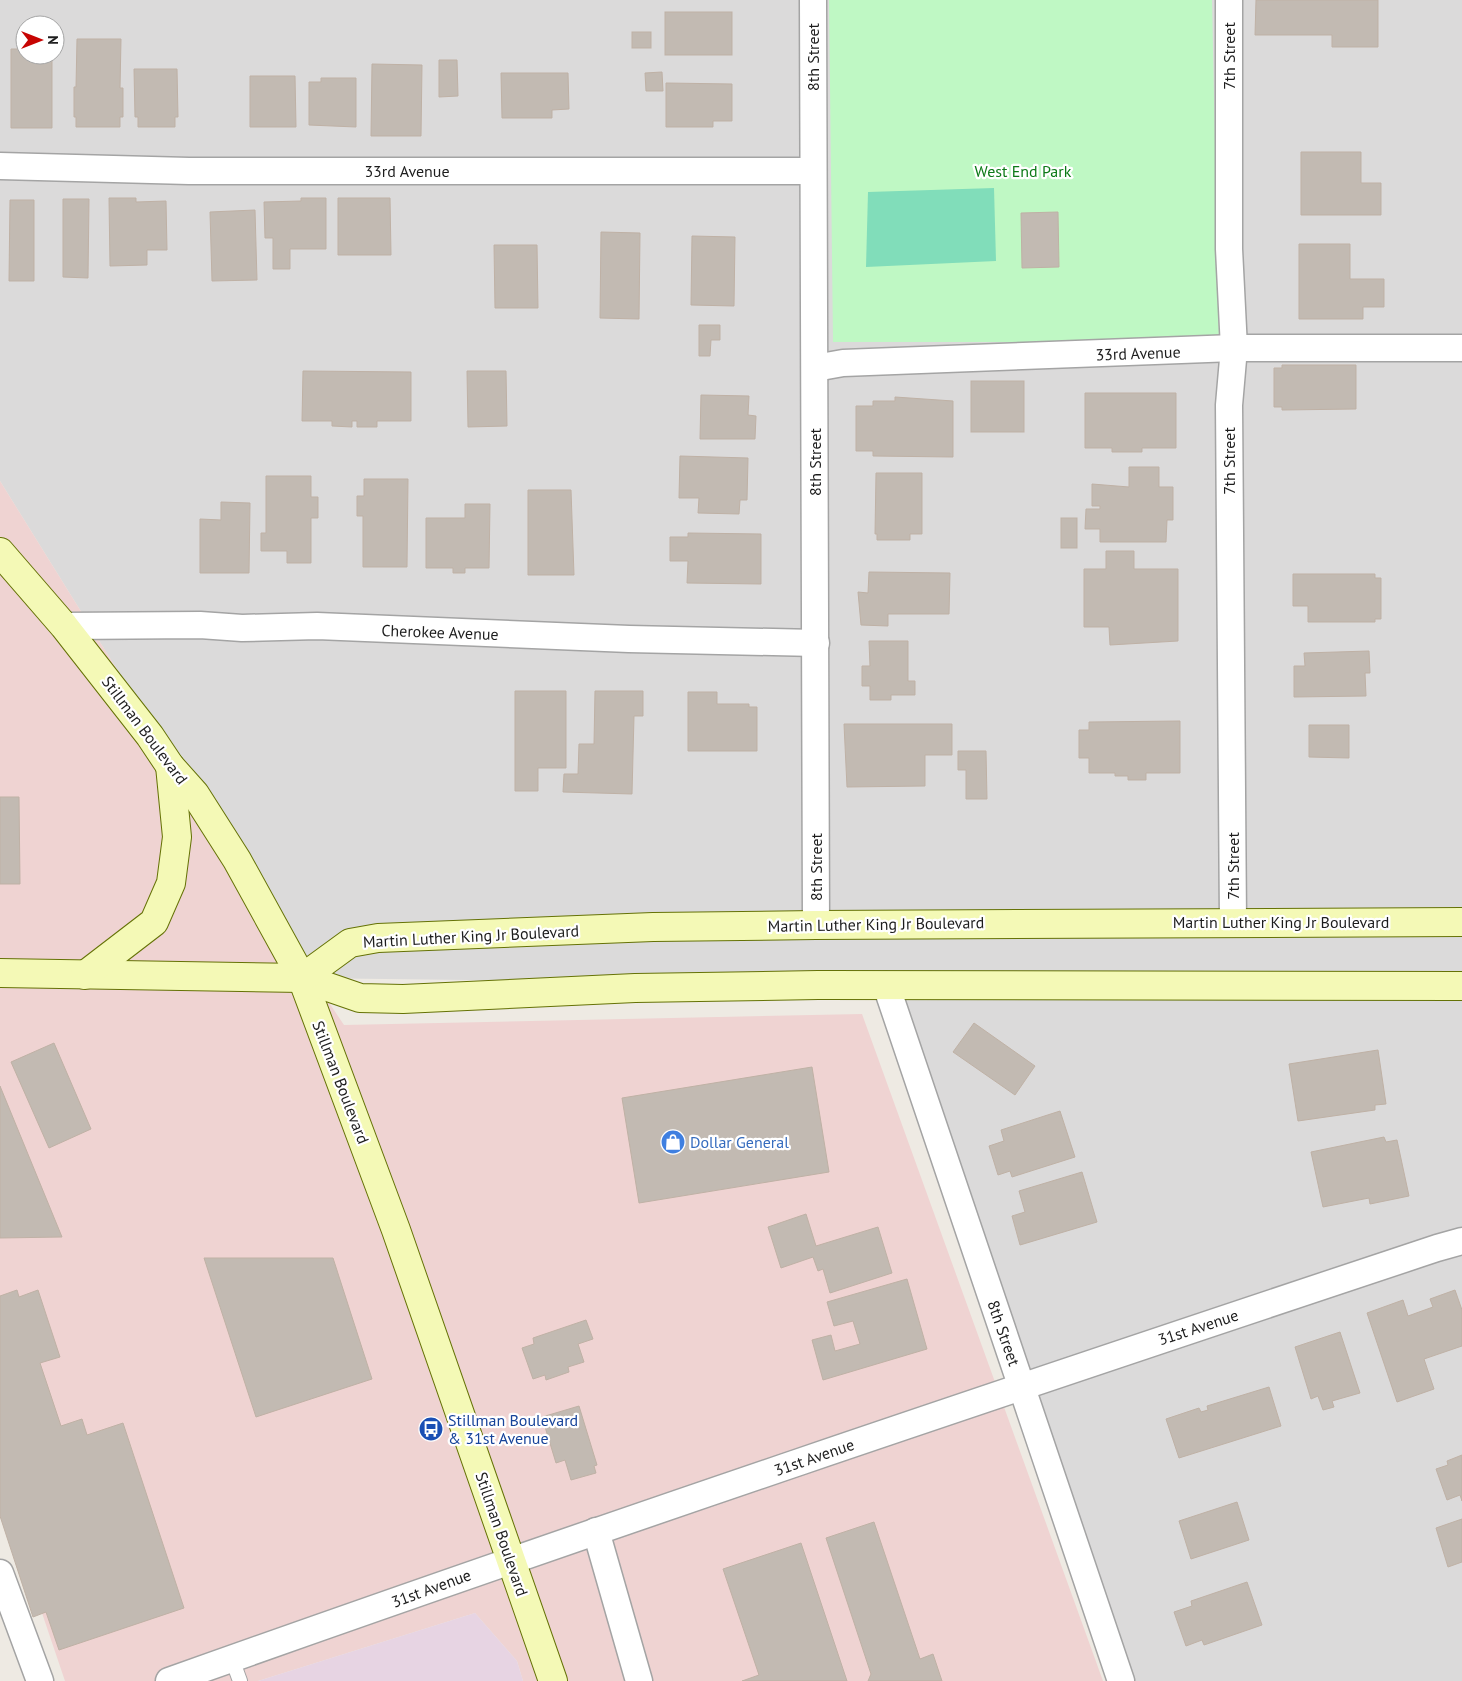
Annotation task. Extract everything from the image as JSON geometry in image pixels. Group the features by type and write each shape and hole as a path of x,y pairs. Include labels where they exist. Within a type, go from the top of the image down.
{"main road":[{"name":"Stillman Boulevard","path":"0,552 64,626 150,736 170,766 194,794 237,860 302,978 396,1230 553,1681"},
{"path":"85,974 154,922 171,883 177,837 170,766"},
{"name":"Martin Luther King Jr Boulevard","path":"302,978 350,942 378,938 653,927 816,924 1462,922"},
{"path":"0,973 302,978 360,998 403,999 635,988 818,985 1170,988 1462,986"}],"street":[{"name":"8th Street","path":"812,0 816,924"},
{"name":"7th Street","path":"1229,0 1229,249 1234,348 1229,405 1233,922"},
{"name":"33rd Avenue","path":"0,166 189,171 813,171"},
{"name":"33rd Avenue","path":"814,368 843,363 1234,348 1462,348"},
{"name":"Cherokee Avenue","path":"64,626 200,625 242,628 317,626 610,638 816,643"},
{"name":"8th Street","path":"886,985 1121,1681"},
{"name":"31st Avenue","path":"169,1681 236,1670 511,1560 1022,1386 1462,1241"},
{"path":"596,1531 639,1681"},
{"path":"0,1573 40,1681"}],"shaded area":[{"path":"0,0 1462,0 1462,1681 1117,1681 886,985 302,978 257,895 0,481"},
{"path":"0,481 257,895 344,1025 862,1014 1103,1681 523,1681 517,1661 475,1613 258,1681 65,1681 0,1489"},
{"path":"475,1613 517,1661 523,1681 258,1681"}],"green space":[{"name":"West End Park","path":"829,0 1212,0 1219,342 833,342"},
{"path":"994,188 996,261 866,267 868,192"}],"building":[{"path":"1256,0 1378,0 1378,47 1332,47 1332,35 1255,35"},
{"path":"665,12 732,12 732,55 665,55"},
{"path":"632,32 651,32 651,48 632,48"},
{"path":"77,39 121,39 120,88 123,88 123,117 120,117 120,127 76,127 74,87 76,87"},
{"path":"11,49 15,49 15,65 52,65 52,128 11,128"},
{"path":"439,60 457,60 458,96 439,97"},
{"path":"372,64 422,65 421,136 371,136"},
{"path":"134,69 177,69 178,117 175,117 175,127 138,127 138,117 135,117"},
{"path":"662,72 663,91 646,91 645,73"},
{"path":"501,73 568,73 569,109 552,110 552,118 502,118"},
{"path":"250,76 295,76 296,127 250,127"},
{"path":"321,78 356,78 356,127 309,125 309,82 321,82"},
{"path":"666,83 732,84 732,121 713,121 713,127 666,127"},
{"path":"1301,152 1361,152 1361,183 1381,183 1381,215 1301,215"},
{"path":"109,198 136,198 136,202 166,201 167,250 147,250 147,265 110,266"},
{"path":"301,198 326,198 326,249 290,249 290,269 273,269 273,238 265,238 264,202 301,201"},
{"path":"338,198 390,198 391,255 338,255"},
{"path":"63,199 89,199 88,278 63,277"},
{"path":"10,200 34,200 34,281 9,281"},
{"path":"255,210 257,280 212,281 210,212"},
{"path":"1058,212 1059,267 1022,268 1021,213"},
{"path":"601,232 640,233 639,319 600,318"},
{"path":"692,236 735,237 734,306 691,305"},
{"path":"1299,244 1350,244 1350,279 1384,279 1384,307 1363,307 1363,319 1299,319"},
{"path":"494,245 537,245 538,308 495,308"},
{"path":"699,325 720,325 720,340 711,340 710,356 699,356"},
{"path":"1282,365 1356,365 1356,409 1282,410 1282,407 1274,407 1274,368 1282,368"},
{"path":"303,371 411,372 411,421 377,421 377,427 357,427 357,421 352,421 352,427 332,426 332,421 302,421"},
{"path":"467,371 506,371 507,426 468,427"},
{"path":"971,381 1024,381 1024,432 971,432"},
{"path":"1085,393 1176,393 1176,448 1142,448 1142,452 1112,452 1112,448 1085,448"},
{"path":"701,395 749,396 748,415 756,416 755,439 700,439"},
{"path":"895,397 953,401 953,457 873,456 873,451 856,451 856,406 873,406 873,401 895,401"},
{"path":"680,456 748,458 747,500 740,500 739,514 698,513 699,498 679,498"},
{"path":"1129,467 1159,467 1159,487 1173,487 1173,520 1167,520 1166,542 1100,542 1100,529 1085,529 1086,509 1100,509 1100,506 1092,506 1092,484 1129,487"},
{"path":"876,473 922,473 922,534 910,534 910,540 877,540 877,534 875,534"},
{"path":"266,476 311,476 311,497 318,497 318,518 311,518 311,563 287,563 287,551 261,551 261,533 266,533"},
{"path":"364,479 408,479 407,567 363,567 363,516 357,516 357,496 364,496"},
{"path":"528,490 571,490 574,575 528,575"},
{"path":"221,502 250,503 249,573 200,573 200,519 221,520"},
{"path":"465,504 490,504 489,568 465,568 465,573 453,573 453,568 426,568 426,518 465,518"},
{"path":"1061,518 1077,518 1077,548 1061,548"},
{"path":"688,533 761,534 761,584 687,583 688,561 670,561 670,537 688,537"},
{"path":"1106,551 1134,551 1134,569 1178,569 1178,641 1110,645 1109,627 1084,627 1084,569 1106,569"},
{"path":"869,572 950,573 949,614 888,614 888,626 861,625 858,592 868,593"},
{"path":"1293,574 1375,574 1375,578 1381,578 1381,619 1375,619 1375,622 1308,622 1308,606 1293,606"},
{"path":"869,641 908,641 908,681 915,681 915,695 891,695 891,700 870,700 870,686 862,686 862,666 870,666"},
{"path":"1369,651 1370,673 1365,673 1366,696 1294,697 1294,666 1305,666 1304,653"},
{"path":"515,691 566,691 566,768 538,768 538,791 515,791"},
{"path":"595,691 643,691 643,716 634,716 632,794 563,792 564,774 578,774 579,744 594,744"},
{"path":"688,692 717,692 717,704 749,704 749,707 757,707 757,751 688,751"},
{"path":"1180,721 1180,773 1146,773 1146,780 1128,780 1128,776 1115,776 1115,773 1089,773 1089,758 1079,758 1079,730 1089,730 1089,722"},
{"path":"844,724 952,724 952,755 925,755 925,786 847,787"},
{"path":"1309,725 1349,725 1349,758 1309,757"},
{"path":"958,751 986,751 987,799 966,799 966,770 958,770"},
{"path":"0,797 19,797 20,884 0,884"},
{"path":"974,1023 1035,1066 1015,1095 953,1052"},
{"path":"54,1043 91,1129 49,1148 11,1062"},
{"path":"1378,1050 1386,1104 1375,1105 1375,1110 1298,1121 1289,1064"},
{"path":"812,1067 829,1172 639,1203 622,1098"},
{"path":"0,1086 62,1237 0,1238"},
{"path":"1060,1111 1075,1157 1012,1177 1010,1171 998,1175 989,1146 1004,1141 1001,1130"},
{"path":"1384,1137 1386,1142 1397,1140 1409,1196 1370,1204 1369,1198 1323,1207 1311,1152"},
{"path":"1082,1172 1097,1222 1020,1245 1012,1216 1025,1212 1019,1191"},
{"path":"806,1214 816,1246 878,1227 892,1273 830,1293 823,1269 818,1271 813,1257 781,1268 768,1227"},
{"path":"204,1258 333,1258 372,1379 256,1417"},
{"path":"907,1279 927,1349 823,1380 812,1340 831,1335 835,1351 860,1344 853,1321 834,1326 827,1302"},
{"path":"17,1290 19,1297 38,1290 60,1357 40,1363 61,1426 82,1419 87,1435 123,1423 184,1608 59,1650 46,1612 33,1617 0,1516 0,1296"},
{"path":"1455,1290 1462,1310 1462,1346 1424,1359 1434,1389 1397,1402 1367,1313 1403,1300 1408,1316 1433,1307 1430,1299"},
{"path":"586,1320 593,1339 578,1344 584,1362 568,1367 569,1372 546,1380 545,1375 533,1379 522,1348 534,1344 533,1338"},
{"path":"1340,1332 1360,1393 1332,1401 1334,1407 1323,1410 1318,1396 1311,1399 1295,1347"},
{"path":"1269,1387 1281,1426 1179,1458 1166,1419 1199,1408 1201,1412 1208,1410 1207,1406"},
{"path":"579,1406 597,1465 594,1466 596,1473 571,1480 565,1460 556,1463 542,1417"},
{"path":"1462,1455 1462,1501 1460,1495 1447,1500 1436,1469 1448,1465 1447,1461"},
{"path":"1237,1502 1249,1540 1191,1559 1179,1521"},
{"path":"1462,1519 1462,1562 1448,1567 1436,1528"},
{"path":"874,1522 920,1659 933,1654 942,1681 868,1681 871,1674 826,1538"},
{"path":"801,1543 847,1681 742,1681 759,1675 723,1569"},
{"path":"1247,1582 1262,1625 1204,1645 1202,1640 1186,1646 1174,1612 1192,1606 1191,1601"}],"place":[{"name":"Dollar General","path":"673,1142"},
{"name":"Stillman Boulevard & 31st Avenue","path":"431,1429"}]}
